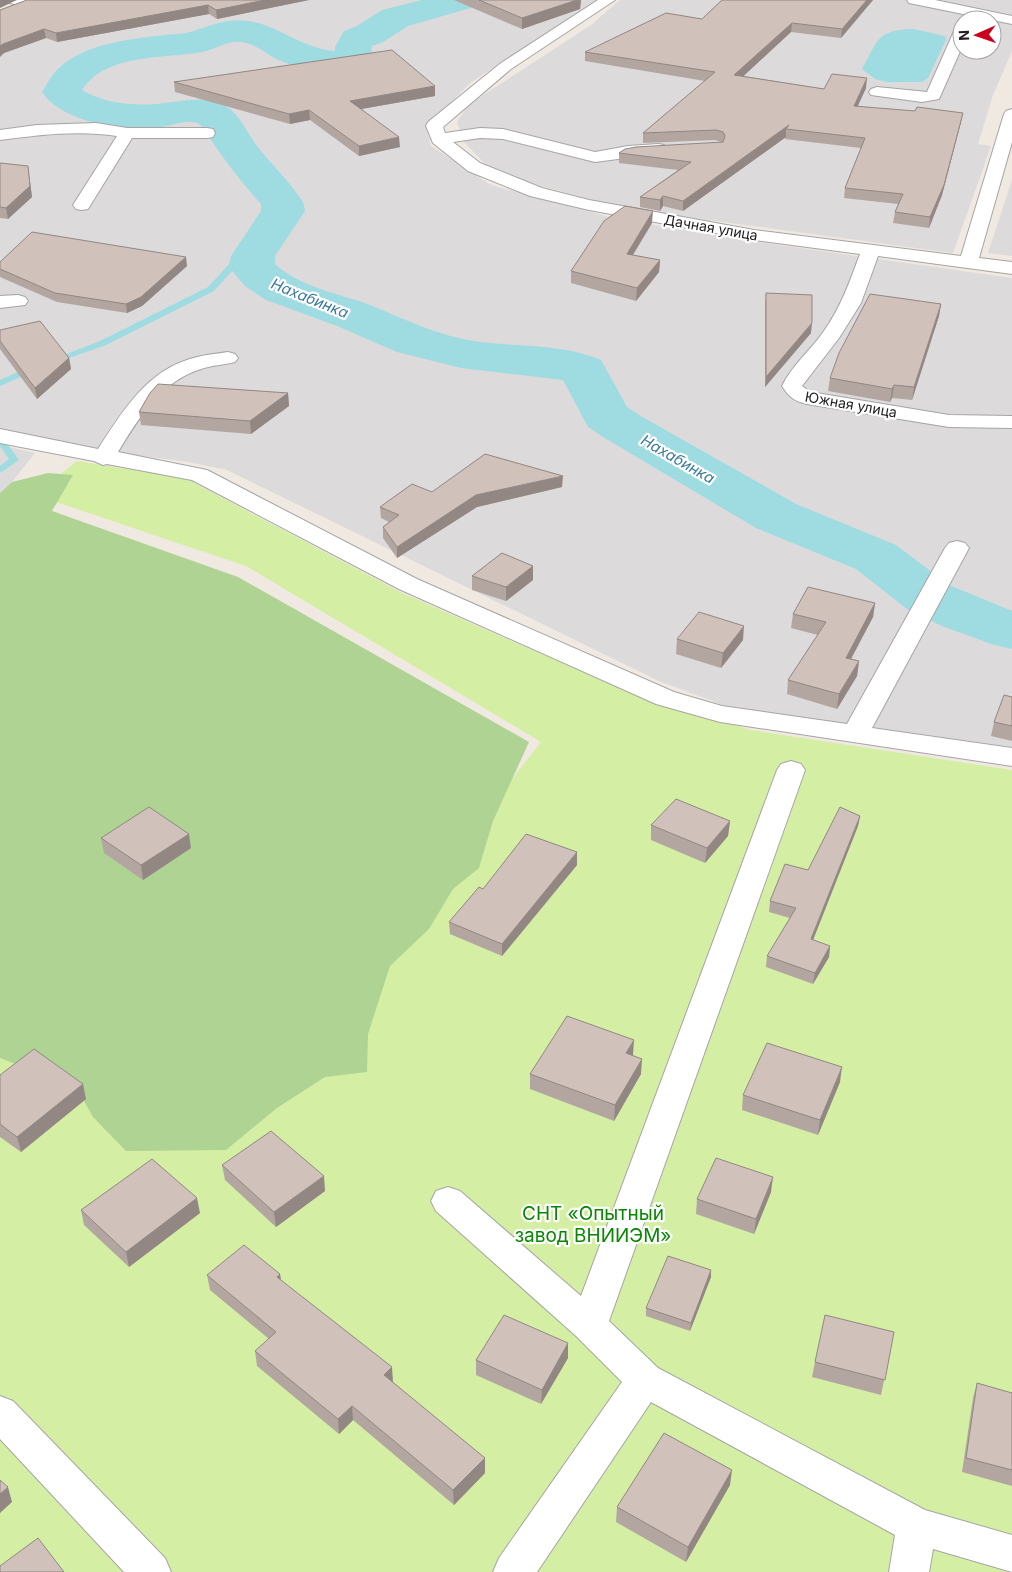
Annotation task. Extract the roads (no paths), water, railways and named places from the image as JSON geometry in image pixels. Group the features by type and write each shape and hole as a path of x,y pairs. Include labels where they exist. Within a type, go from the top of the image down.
{"street":[{"path":"436,133 506,66 608,0"},
{"path":"914,0 955,10"},
{"path":"877,92 922,97 933,96 952,52"},
{"path":"968,262 1012,114"},
{"path":"0,135 37,130 96,128 127,133 206,133"},
{"path":"82,205 127,133"},
{"path":"436,133 503,134 594,156 635,150 670,149"},
{"name":"Дачная улица","path":"436,133 474,167 536,192 588,205 744,233 1012,268"},
{"name":"Южная улица","path":"871,250 851,303 832,334 795,380 792,386 795,391 807,398 949,421 1012,422"},
{"path":"103,458 136,406 160,383 176,372 195,364 228,358"},
{"path":"0,436 103,458 199,475 408,584 665,698 720,714 1012,757"},
{"path":"856,733 957,548"},
{"path":"589,1325 791,770"},
{"path":"448,1201 589,1325 645,1380 917,1526 1012,1554"},
{"path":"513,1572 645,1380"},
{"path":"0,1413 151,1572"},
{"path":"909,1572 917,1526"}],"water":[{"path":"913,29 945,36 946,40 928,78 922,82 886,82 875,79 862,69 876,44 885,34"}],"waterway":[{"name":"Нахабинка","path":"462,0 395,18 370,34 357,39 353,47 353,58 344,61 334,62 313,59 291,52 256,34 227,32 217,34 202,41 144,48 104,57 86,65 71,77 61,92 79,104 119,115 144,117 183,111 198,111 215,117 249,163 282,202 283,211 253,256 252,267 261,276 283,290 344,312 404,338 443,350 479,356 572,366 583,371 606,416 621,426 776,516 876,557 928,597 963,613 1012,631"},
{"path":"55,360 103,343 211,289 283,211"},
{"path":"0,383 33,368"},
{"path":"0,440 14,460 0,470"}],"park label":[{"name":"СНТ «Опытный завод ВНИИЭМ»","path":"593,1224"}]}
